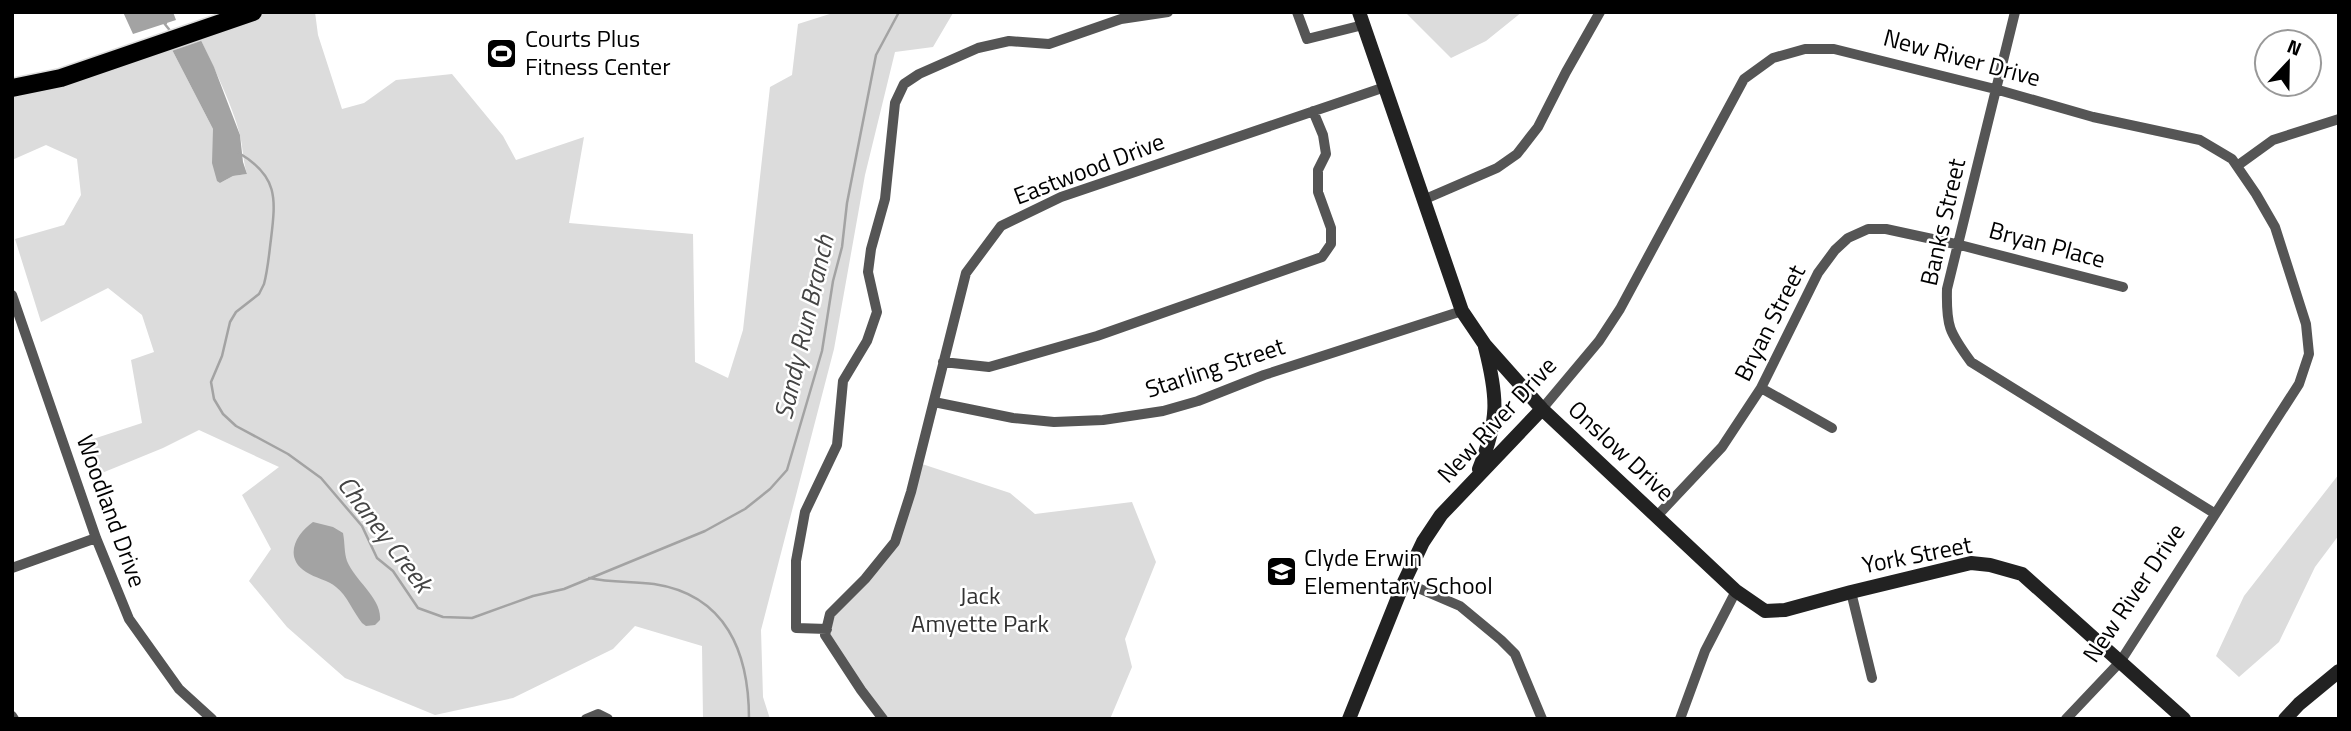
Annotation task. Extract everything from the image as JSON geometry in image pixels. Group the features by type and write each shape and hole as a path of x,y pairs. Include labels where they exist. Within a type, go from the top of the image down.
{"main road":[{"path":"12,88 61,78 253,12"}],"street":[{"path":"883,719 861,690 826,632 796,628 796,561 805,512 837,445 843,381 867,341 877,312 869,272 871,249 885,199 895,103 904,84 919,74 978,48 1009,41 1049,44 1121,19 1168,12"},
{"path":"1297,12 1307,39 1361,19"},
{"path":"1423,200 1497,168 1517,155 1538,127 1600,12"},
{"name":"Banks Street","path":"2015,12 1960,245 1947,289 1946,317 1953,337 1971,362 2214,513"},
{"name":"Onslow Drive","path":"1361,19 1462,311 1485,345 1542,409 1736,591"},
{"name":"New River Drive","path":"1349,719 1404,582 1423,542 1441,514 1542,409 1599,341 1620,309 1744,79 1773,58 1805,50 1834,49 1996,89 2092,117 2200,140 2232,159 2275,227 2306,324 2309,354 2299,384 2120,662 2066,719"},
{"name":"Eastwood Drive","path":"826,632 830,614 865,579 895,542 911,492 966,273 1002,226 1061,197 1385,87"},
{"path":"943,362 989,367 1097,336 1322,257 1331,244 1331,228 1318,192 1318,170 1326,154 1323,135 1313,111"},
{"path":"2237,166 2273,139 2339,119"},
{"name":"Bryan Street","path":"1657,516 1722,447 1761,388 1818,273 1848,238 1868,229 1886,229 1960,245"},
{"name":"Bryan Place","path":"1960,245 2123,287"},
{"name":"Woodland Drive","path":"12,295 96,538 128,619 179,689 212,719"},
{"name":"Starling Street","path":"933,402 1013,418 1054,422 1103,420 1163,411 1198,401 1264,375 1462,311"},
{"path":"1475,479 1489,443 1496,411 1485,345"},
{"path":"1761,388 1832,428"},
{"path":"12,568 96,538"},
{"name":"York Street","path":"1736,591 1765,611 1785,610 1971,563 2022,574 2184,719"},
{"path":"1404,582 1460,606 1502,640 1515,654 1542,719"},
{"path":"1680,719 1705,651 1736,591"},
{"path":"1851,592 1872,678"},
{"path":"2285,719 2339,671"},
{"path":"586,719 598,714 608,719"}],"green space":[{"path":"253,12 315,12 318,35 342,109 364,103 396,80 452,74 503,136 516,160 584,137 569,223 693,234 695,362 728,378 743,330 770,87 792,75 798,24 836,12 957,12 953,13 933,47 895,52 865,175 834,349 761,630 763,697 770,719 703,719 702,646 635,626 613,649 513,698 435,715 345,678 287,627 249,581 271,549 242,495 279,467 199,430 97,475 90,440 142,423 131,360 154,352 142,315 108,288 41,322 15,239 64,225 81,195 77,159 46,145 12,160 12,88 168,42 213,129 220,183 233,176 247,174 232,110 197,32"},
{"path":"1405,12 1522,12 1486,41 1451,58"},
{"name":"Jack Amyette Park","path":"919,463 1010,493 1035,514 1132,502 1156,562 1125,639 1132,667 1110,719 883,719 825,635 830,614 895,542"},
{"path":"2339,474 2339,535 2315,567 2279,642 2239,677 2216,656 2244,596"}],"shaded area":[{"path":"123,12 173,12 176,20 133,34"},
{"path":"197,32 214,67 240,135 247,174 233,176 220,183 212,163 213,129 168,42"},
{"path":"313,522 333,527 343,533 347,561 377,604 380,620 375,625 366,626 362,623 340,590 306,572 295,560 297,539"}],"waterway":[{"name":"Chaney Creek","path":"239,153 261,170 268,180 272,189 273,224 264,284 259,294 236,312 230,322 222,356 211,382 214,399 223,414 236,426 288,454 321,478 362,526 377,558 393,571 418,608 443,617 472,618 533,596 564,589 705,531 745,509 770,489 787,470 822,351 876,55 899,12"},
{"name":"Chaney Creek","path":"166,23 172,33"},
{"path":"589,578 654,584 679,590 699,600 716,614 738,650 748,694 749,719"}],"place":[{"name":"Courts Plus Fitness Center","path":"502,53"},
{"name":"Clyde Erwin Elementary School","path":"1281,572"}],"water label":[{"name":"Sandy Run Branch","path":"804,327"}]}
